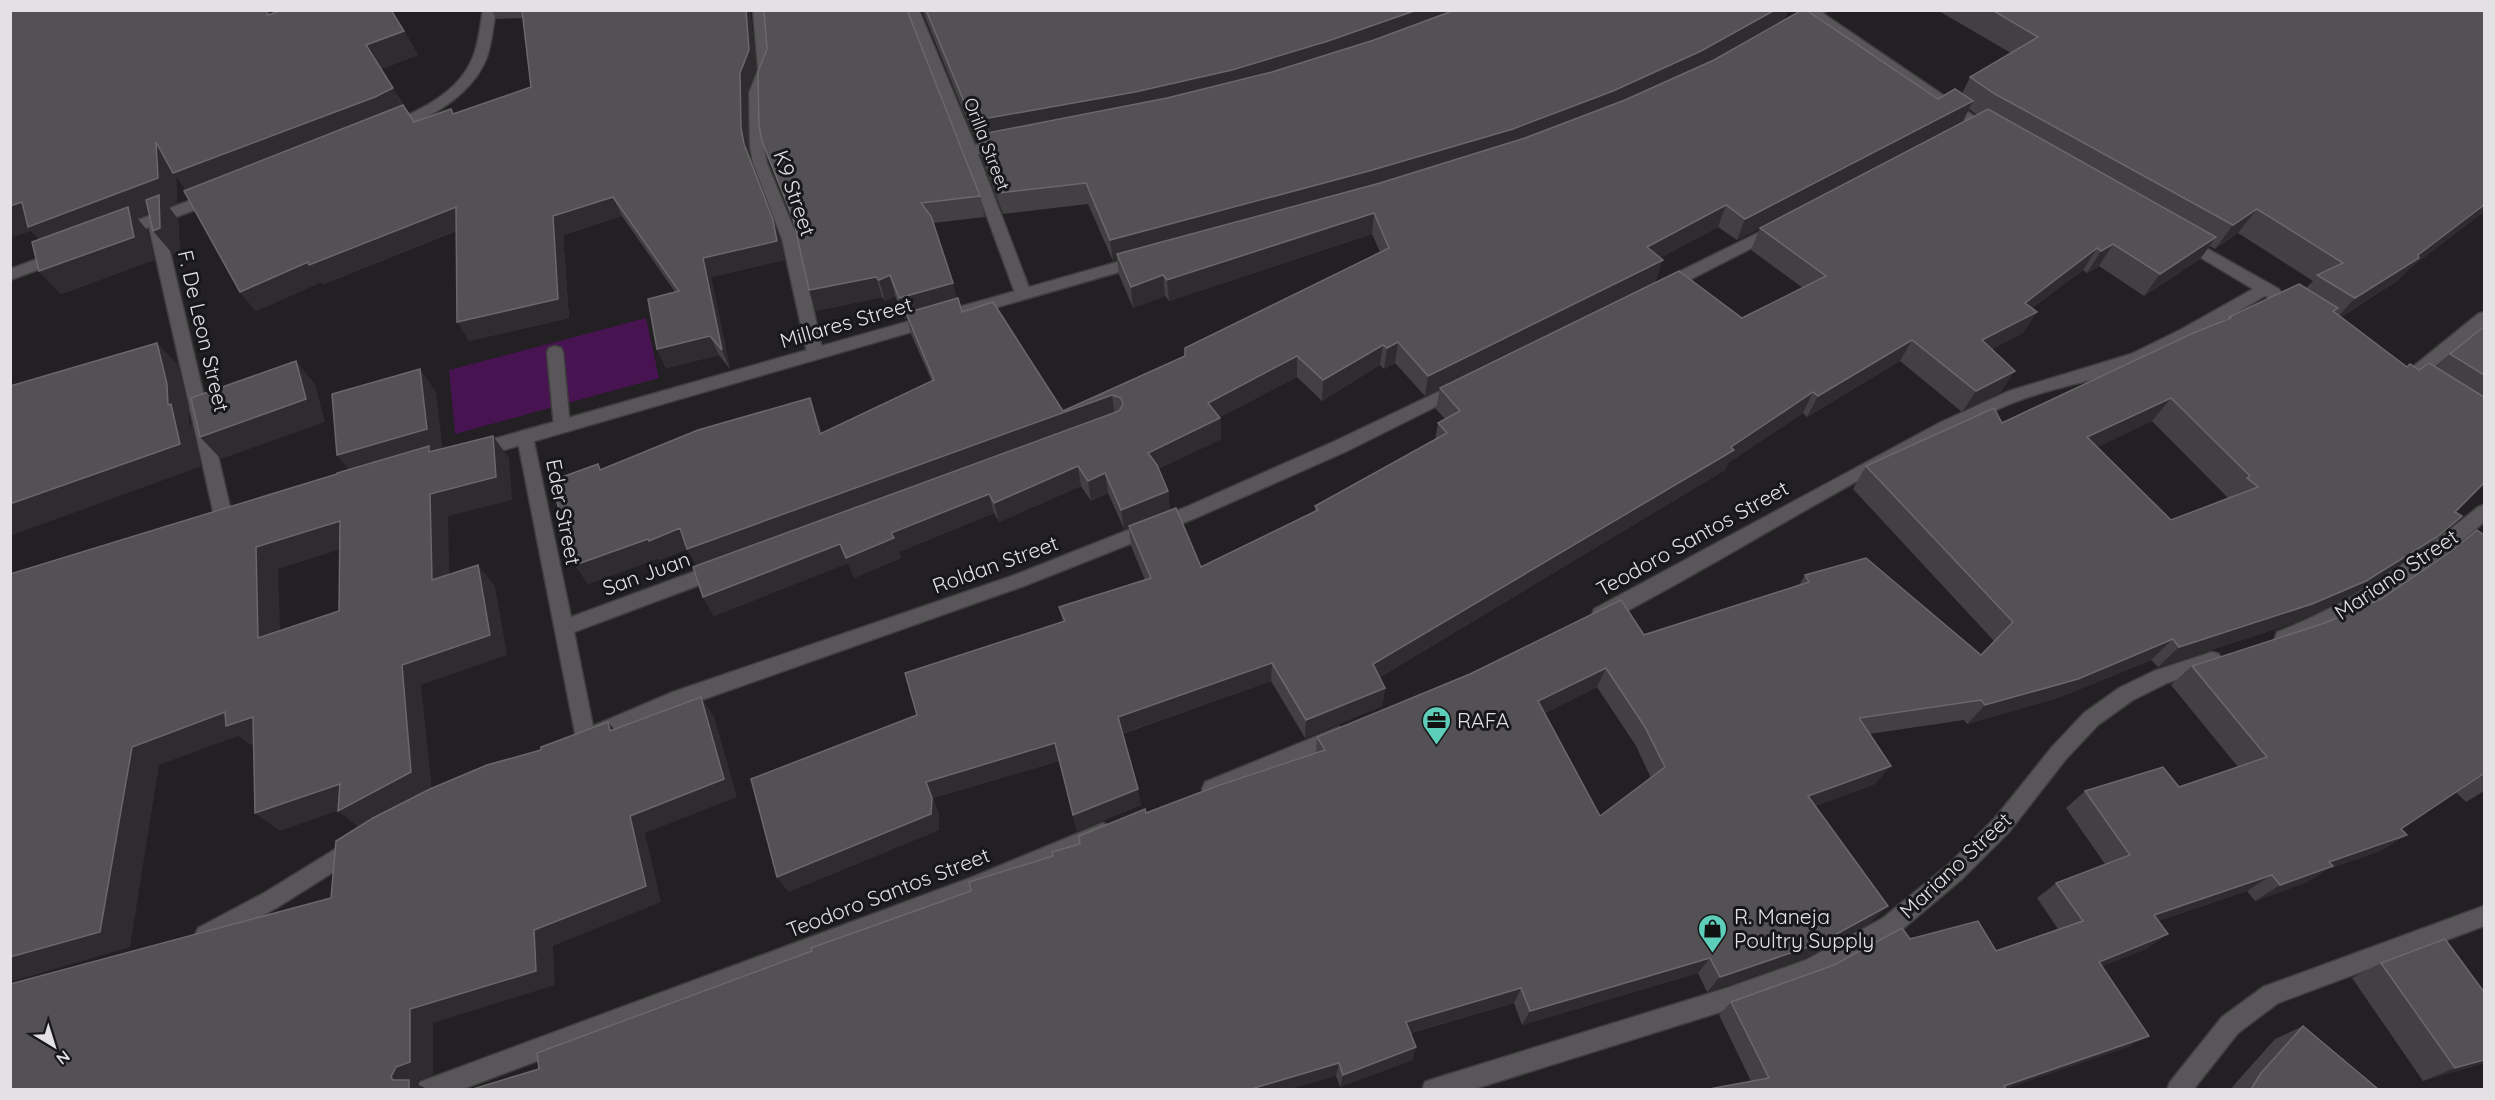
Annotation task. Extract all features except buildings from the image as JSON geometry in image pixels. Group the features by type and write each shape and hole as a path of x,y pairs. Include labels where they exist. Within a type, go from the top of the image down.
{"street":[{"path":"374,134 435,106 454,94 468,79 479,59 490,10"},
{"name":"K9 Street","path":"760,10 765,70 756,93 757,147 760,163 790,239 815,353"},
{"name":"Orilla Street","path":"912,10 970,151 1023,292"},
{"path":"1783,31 1814,12 1976,123 2006,140"},
{"path":"1955,135 1976,123"},
{"path":"970,151 1014,142"},
{"path":"110,236 232,189"},
{"name":"F. De Leon Street","path":"155,219 225,524"},
{"path":"1653,292 1788,223"},
{"path":"2166,230 2284,301"},
{"path":"10,275 77,249"},
{"name":"Millares Street","path":"459,456 1023,292 1158,256"},
{"name":"Teodoro Santos Street","path":"1581,625 1642,594 1819,496 2000,402 2037,387 2137,358 2265,289"},
{"path":"2410,378 2484,318"},
{"path":"555,352 562,426"},
{"name":"Roldan Street","path":"565,747 673,701 1018,581 1191,512 1339,447 1478,378"},
{"name":"Eder Street","path":"525,437 586,738"},
{"name":"Mariano Street","path":"2267,643 2349,610 2418,565 2484,512"},
{"name":"San Juan","path":"564,628 740,562"},
{"name":"Mariano Street","path":"1432,1089 1468,1085 1800,973 1891,925 1955,872 2002,825 2060,753 2091,719 2126,694 2161,677 2229,655"},
{"path":"1199,794 1362,727"},
{"name":"Teodoro Santos Street","path":"428,1089 973,887 1122,825"},
{"path":"186,943 223,928 368,839"},
{"path":"2178,1089 2230,1025 2271,995 2484,916"}],"shaded area":[{"path":"646,318 659,378 455,434 449,370"}],"place":[{"name":"RAFA","path":"1436,746"},
{"name":"R. Maneja Poultry Supply","path":"1713,954"}]}
